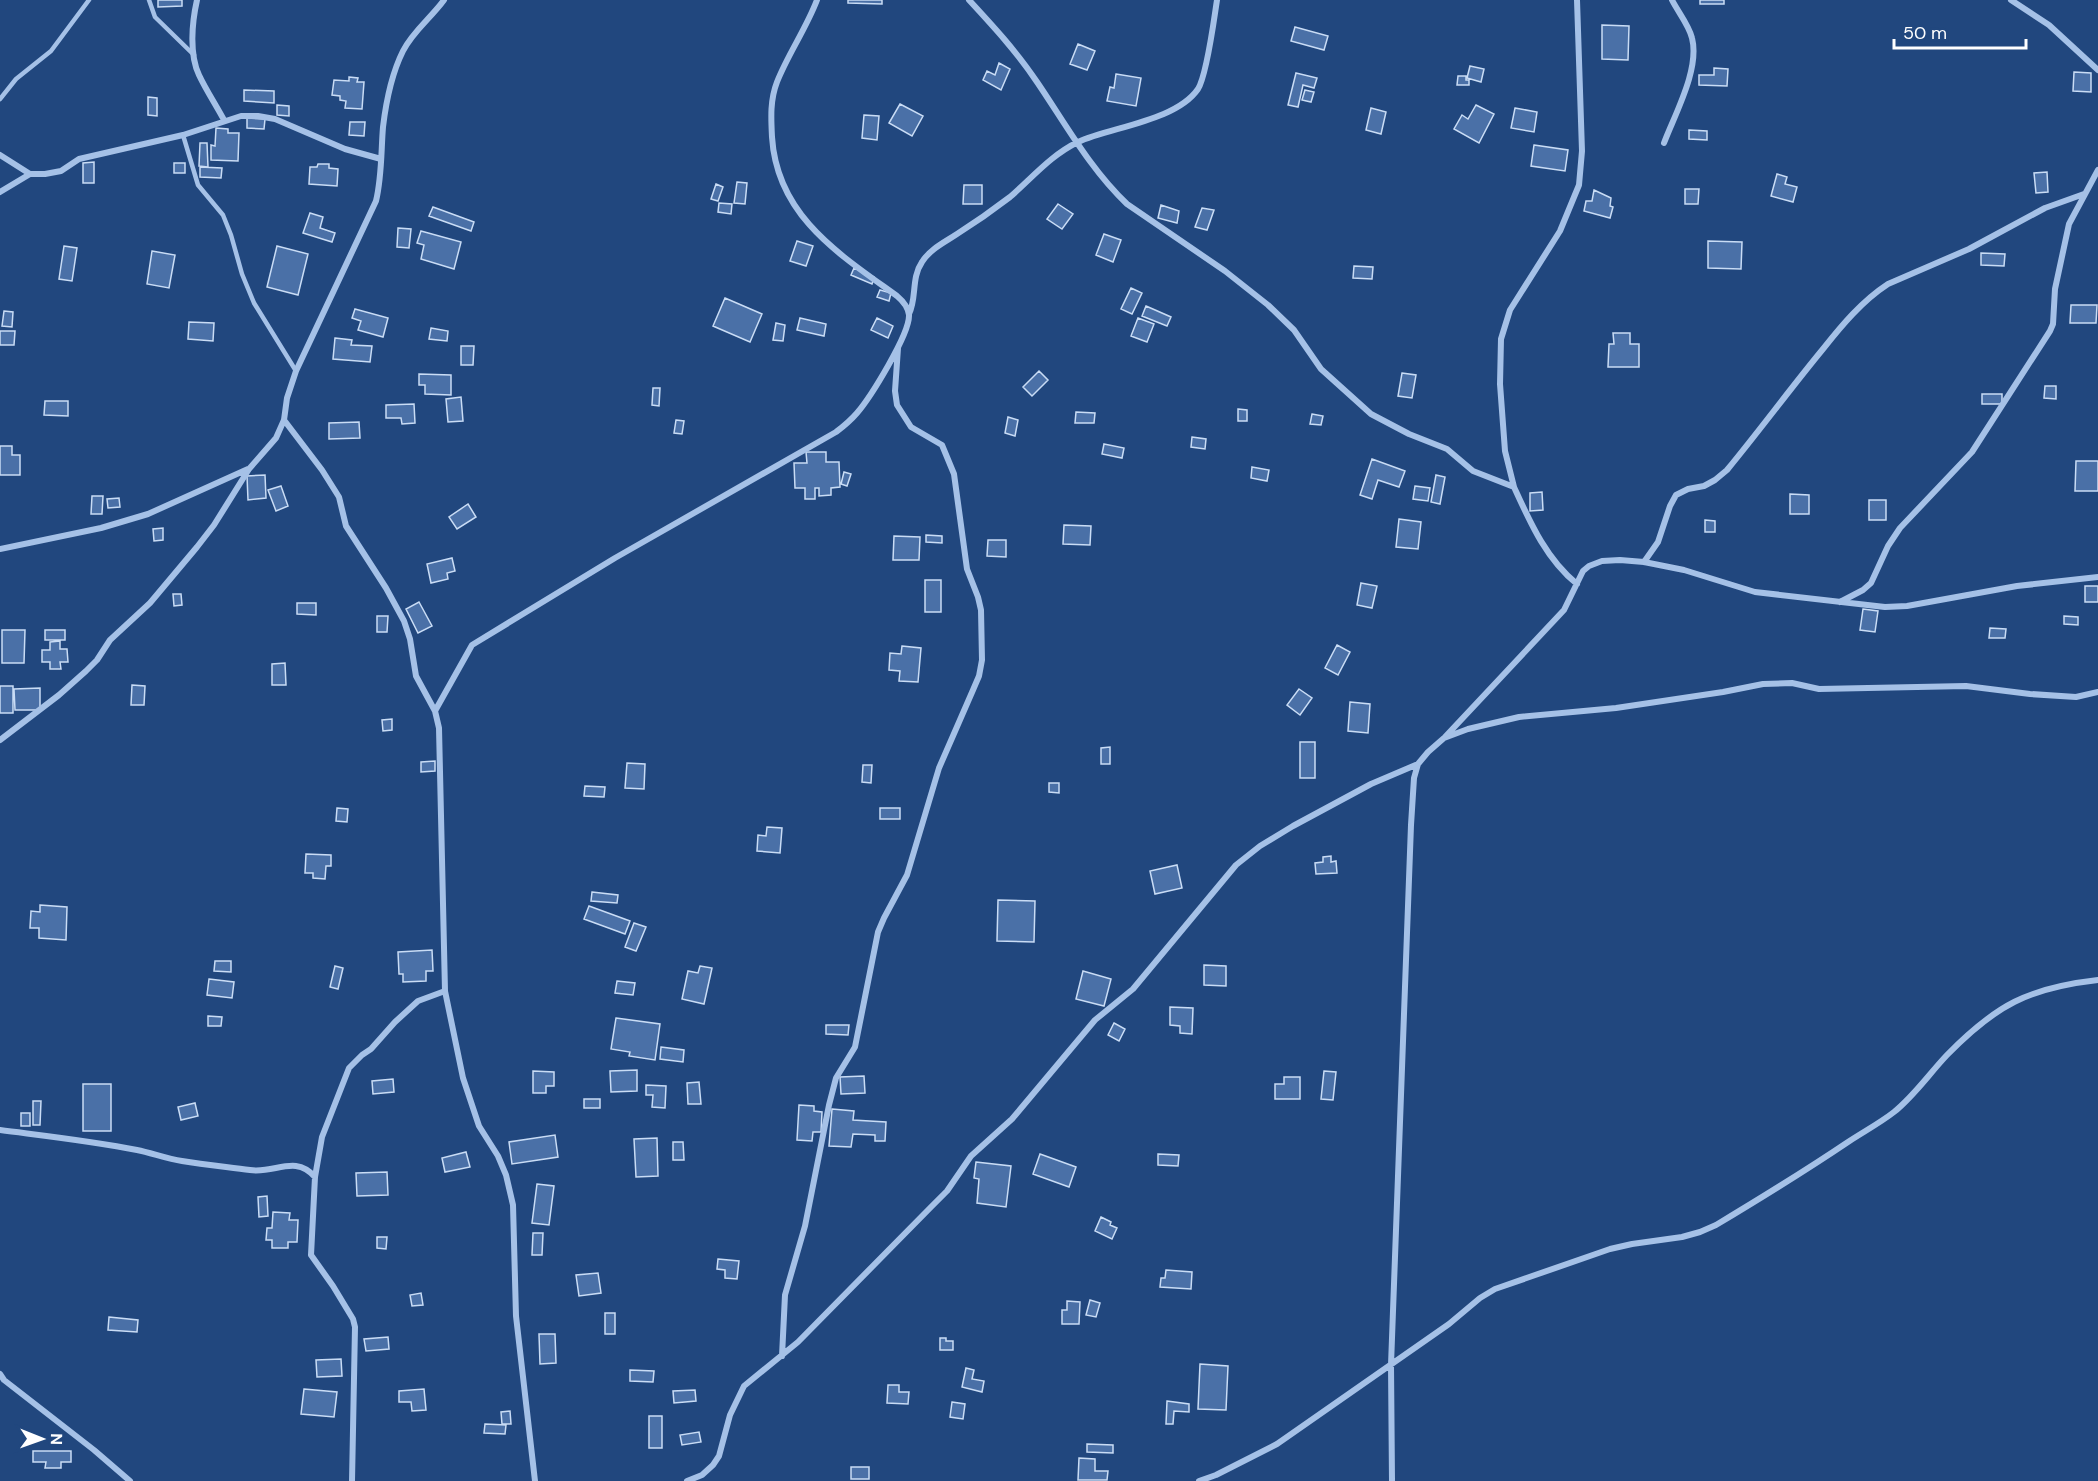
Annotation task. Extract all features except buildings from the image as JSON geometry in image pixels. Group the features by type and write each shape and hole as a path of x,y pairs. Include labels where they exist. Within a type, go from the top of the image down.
{"street":[{"path":"197,0 194,55 198,74 224,120"},
{"path":"0,741 86,671 97,660 110,640 150,603 214,525 249,469 276,438 284,420 287,398 296,371 376,201 388,99 403,51 418,28 444,0"},
{"path":"817,0 776,83 771,104 772,142 779,174 789,198 801,216 824,241 897,296 905,304 909,314"},
{"path":"969,0 1035,79 1100,175 1127,204 1225,271 1268,305 1294,330 1321,369 1371,414 1409,434 1447,449 1473,471 1514,487"},
{"path":"435,711 472,645 615,558 836,432 852,419 864,404 898,348 913,306 918,269 928,254 993,210 1051,160 1077,142 1162,114 1193,95 1203,75 1217,0"},
{"path":"1577,0 1582,151 1579,185 1560,231 1510,310 1501,339 1500,384 1505,451 1514,487 1536,535 1566,576 1577,584"},
{"path":"1664,142 1691,73 1693,55 1692,38 1672,0"},
{"path":"2011,0 2049,25 2098,69"},
{"path":"0,192 30,174 61,171 79,159 183,135 241,116 275,119 307,134 381,159"},
{"path":"0,155 30,174"},
{"path":"1840,602 1871,583 1888,546 1900,528 1972,452 2050,331 2053,324 2055,289 2069,224 2098,170"},
{"path":"1644,562 1658,542 1676,495 1688,489 1704,486 1727,470 1830,340 1876,292 1888,284 1985,242 2024,218 2084,194"},
{"path":"782,1356 785,1295 803,1236 828,1105 836,1078 855,1047 878,932 907,875 939,768 979,676 982,660 981,610 967,569 954,474 942,445 911,427 897,405 895,391 898,348"},
{"path":"284,420 322,470 339,497 346,526 399,610 408,629 416,676 435,711 440,728 445,992 462,1078 479,1126 498,1156 506,1175 513,1204 516,1316 535,1481"},
{"path":"0,549 24,542 101,528 148,514 249,469"},
{"path":"687,1481 702,1474 713,1465 719,1456 730,1415 744,1386 782,1356 932,1206 946,1191 971,1156 1012,1119 1095,1020 1133,989 1236,866 1260,846 1293,826 1371,783 1418,765 1554,622 1564,610 1583,571 1595,564 1620,560 1644,562 1692,573 1755,592 1885,607 1907,606 2017,586 2098,578"},
{"path":"1444,738 1468,729 1519,717 1616,708 1763,684 1792,684 1819,689 1966,686 2076,697 2098,692"},
{"path":"1392,1481 1391,1365 1411,825 1414,778 1418,765"},
{"path":"1199,1481 1216,1475 1276,1444 1449,1324 1480,1298 1495,1289 1610,1249 1682,1237 1716,1225 1825,1158 1894,1112 1947,1055 1978,1026 2003,1007 2021,997 2043,990 2098,980"},
{"path":"352,1481 355,1327 353,1319 333,1286 311,1255 315,1177 322,1137 349,1068 418,1001 445,992"},
{"path":"0,1130 138,1150 181,1161 254,1171 298,1166 309,1170 315,1177"},
{"path":"0,1374 4,1380 130,1481"}],"lane":[{"path":"0,99 16,79 51,51 89,0"},
{"path":"149,0 155,17 194,55"},
{"path":"183,135 198,185 223,214 254,303 296,371"}]}
